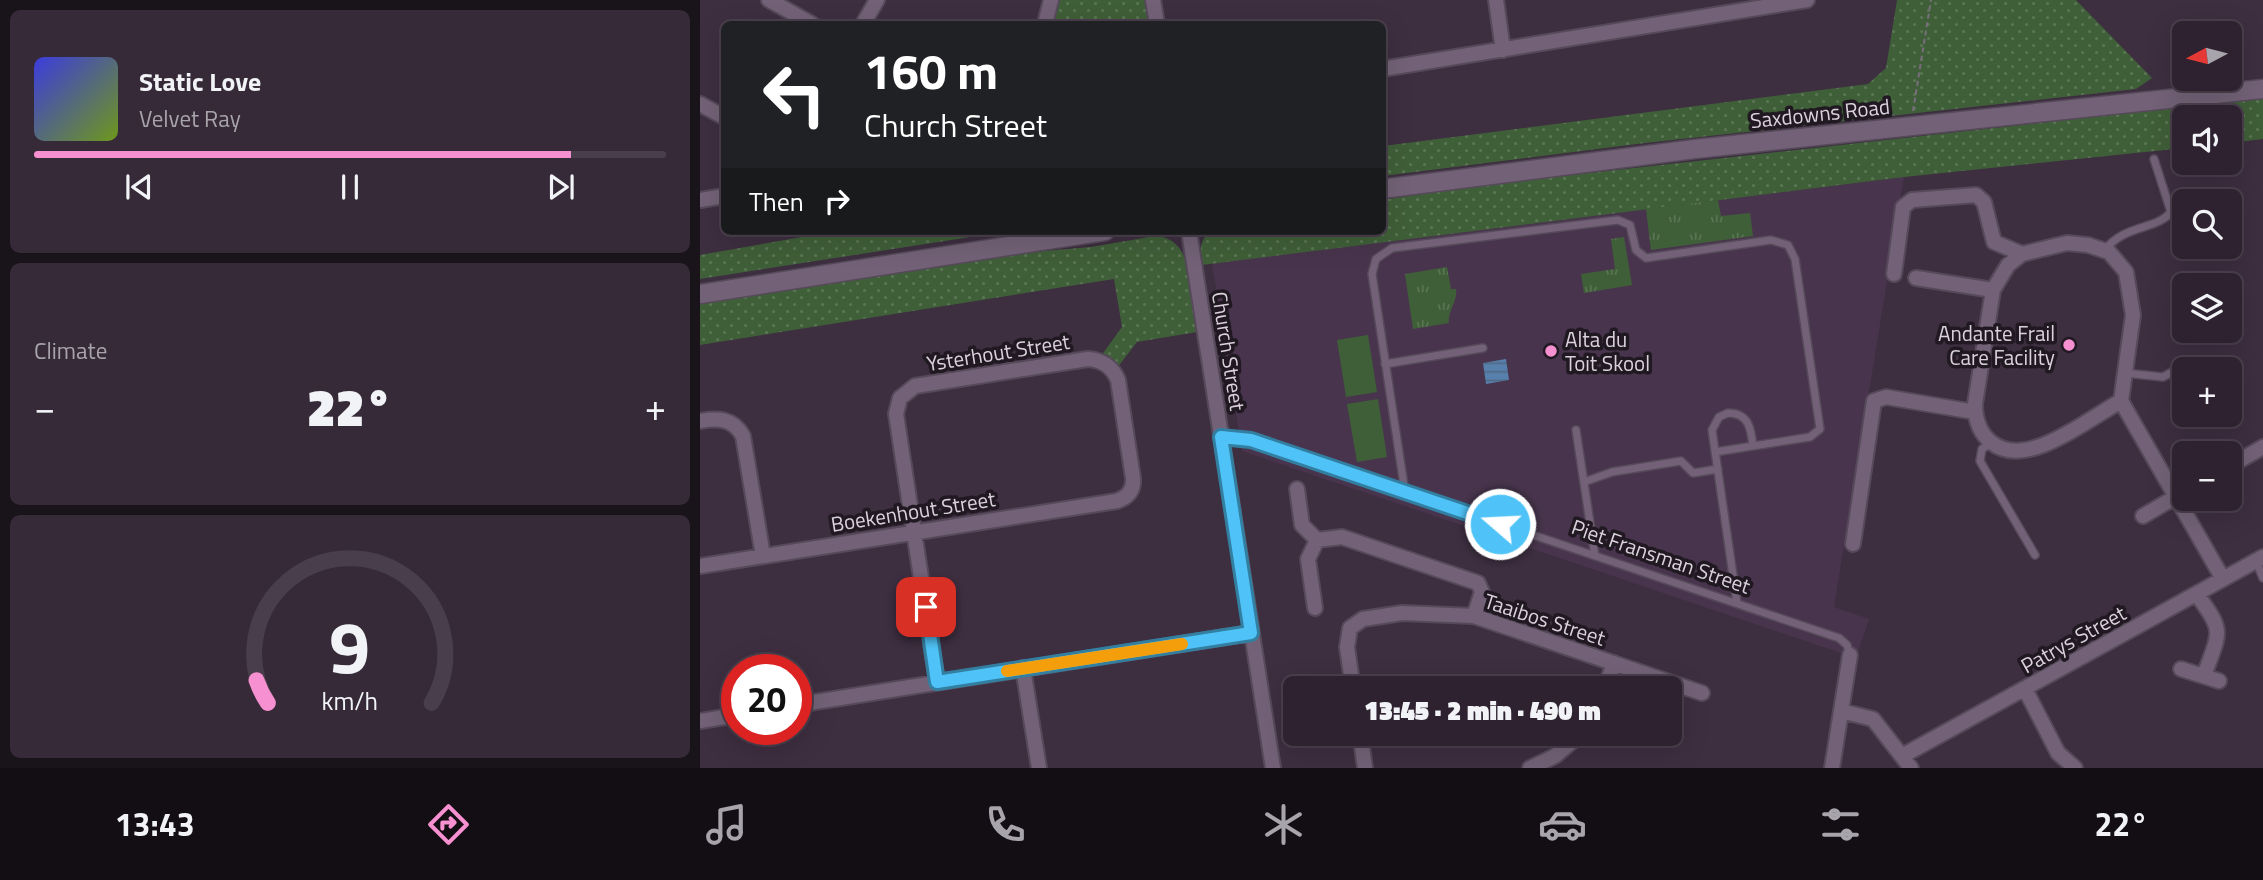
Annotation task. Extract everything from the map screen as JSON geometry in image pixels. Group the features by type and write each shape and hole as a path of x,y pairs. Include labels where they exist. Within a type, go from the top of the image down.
{"street":[{"path":"769,0 807,21"},
{"path":"865,21 877,0"},
{"path":"1046,21 1051,0"},
{"path":"1153,0 1156,21"},
{"path":"1496,0 1503,50"},
{"path":"1386,68 1807,0"},
{"name":"Saxdowns Road","path":"1386,189 1911,126 2263,89"},
{"path":"700,104 721,115"},
{"path":"1894,274 1903,207 1912,200 1976,195 1984,202 1993,242 2022,254"},
{"path":"700,200 721,196"},
{"path":"700,294 1079,235"},
{"name":"Church Street","path":"1190,235 1273,768"},
{"path":"2121,401 2032,450 2014,452 1992,443 1978,426 1975,412 1993,290 2002,271 2022,254 2067,243 2105,250 2122,264 2129,281 2133,315 2121,401 2172,481"},
{"path":"1916,278 1993,290"},
{"name":"Ysterhout Street","path":"914,532 896,414 900,397 915,387 1088,359 1101,362 1112,369 1118,380 1133,478 1130,493"},
{"path":"1853,544 1874,401 1886,397 1975,412"},
{"path":"700,421 726,420 736,426 743,436 763,556"},
{"path":"2242,459 2263,447"},
{"path":"1297,489 1302,525 1317,540"},
{"name":"Boekenhout Street","path":"700,566 1117,501 1130,493"},
{"path":"2143,516 2172,499"},
{"path":"2189,511 2223,579"},
{"path":"914,532 937,682"},
{"path":"1317,540 1342,537 1474,580 1482,592 1474,617"},
{"path":"1315,608 1308,559 1317,540"},
{"name":"Patrys Street","path":"1906,762 2025,689 2260,559"},
{"path":"2197,595 2213,613 2218,632 2204,676"},
{"name":"Taaibos Street","path":"1352,676 1347,639 1350,628 1363,619 1402,613 1474,617 1702,693"},
{"path":"812,702 1251,633"},
{"name":"Piet Fransman Street","path":"1832,768 1850,655"},
{"path":"1609,676 1614,663"},
{"path":"1023,668 1039,768"},
{"path":"2181,669 2219,681"},
{"path":"2025,689 2058,753 2075,768"},
{"path":"1842,711 1873,719 1906,762"},
{"path":"700,721 721,718"},
{"path":"1362,746 1365,768"},
{"path":"1530,768 1555,756 1567,746"}],"lane":[{"path":"2105,250 2123,233 2162,220 2171,212 2154,159"},
{"path":"1405,492 1372,274 1376,259 1392,248 1618,220 1630,225 1636,250 1646,258 1777,240 1788,245 1796,259 1821,425 1813,436 1715,452"},
{"path":"1385,364 1483,348"},
{"path":"2125,373 2163,377 2172,372"},
{"path":"1737,603 1713,425 1719,417 1728,413 1739,414 1747,421 1753,446"},
{"path":"1576,430 1595,556"},
{"name":"Piet Fransman Street","path":"1221,437 1251,440 1839,638 1847,645 1850,655"},
{"path":"1992,443 1982,449 1980,461 2035,555"},
{"path":"1584,482 1612,472 1681,461 1693,473 1718,470"},
{"path":"2260,559 2263,578"}],"path":[{"path":"1911,126 1931,0"}],"shaded area":[{"name":"Alta du Toit Skool","path":"1904,177 1834,607 1869,619 1856,658 1242,451 1212,263"}],"green space":[{"path":"1058,0 1146,0 1149,21 1052,21"},
{"path":"1897,0 2076,0 2152,78 2136,89 1645,143 1386,176 1386,146 1868,84 1886,68"},
{"path":"2263,98 2263,139 2242,142 2242,105 2200,105"},
{"path":"2172,108 2172,149 1904,177 1202,265 1201,246 1207,235 1386,235 1386,200 1473,186"},
{"path":"1718,200 1721,216 1750,213 1753,236 1651,250 1646,209"},
{"path":"813,235 983,235 700,279 700,255"},
{"path":"1155,236 1169,239 1179,247 1185,259 1193,289 1197,332 1137,342 1117,368 1101,356 1122,327 1114,279 700,345 700,304 1032,252 1091,247"},
{"path":"1624,237 1632,285 1584,293 1581,274 1615,269 1611,239"},
{"path":"1447,267 1451,289 1456,289 1449,323 1413,329 1405,274"},
{"path":"1368,335 1377,392 1346,397 1337,340"},
{"path":"1378,399 1387,457 1357,462 1347,404"}],"water":[{"path":"1506,359 1509,380 1486,384 1483,363"}],"slow traffic":[{"path":"1007,671 1182,644"}],"place":[{"name":"Andante Frail Care Facility","path":"2069,345"},
{"name":"Alta du Toit Skool","path":"1551,351"}],"route":[{"path":"926,607 937,682 1251,633 1221,437 1251,440 1500,524"}]}
